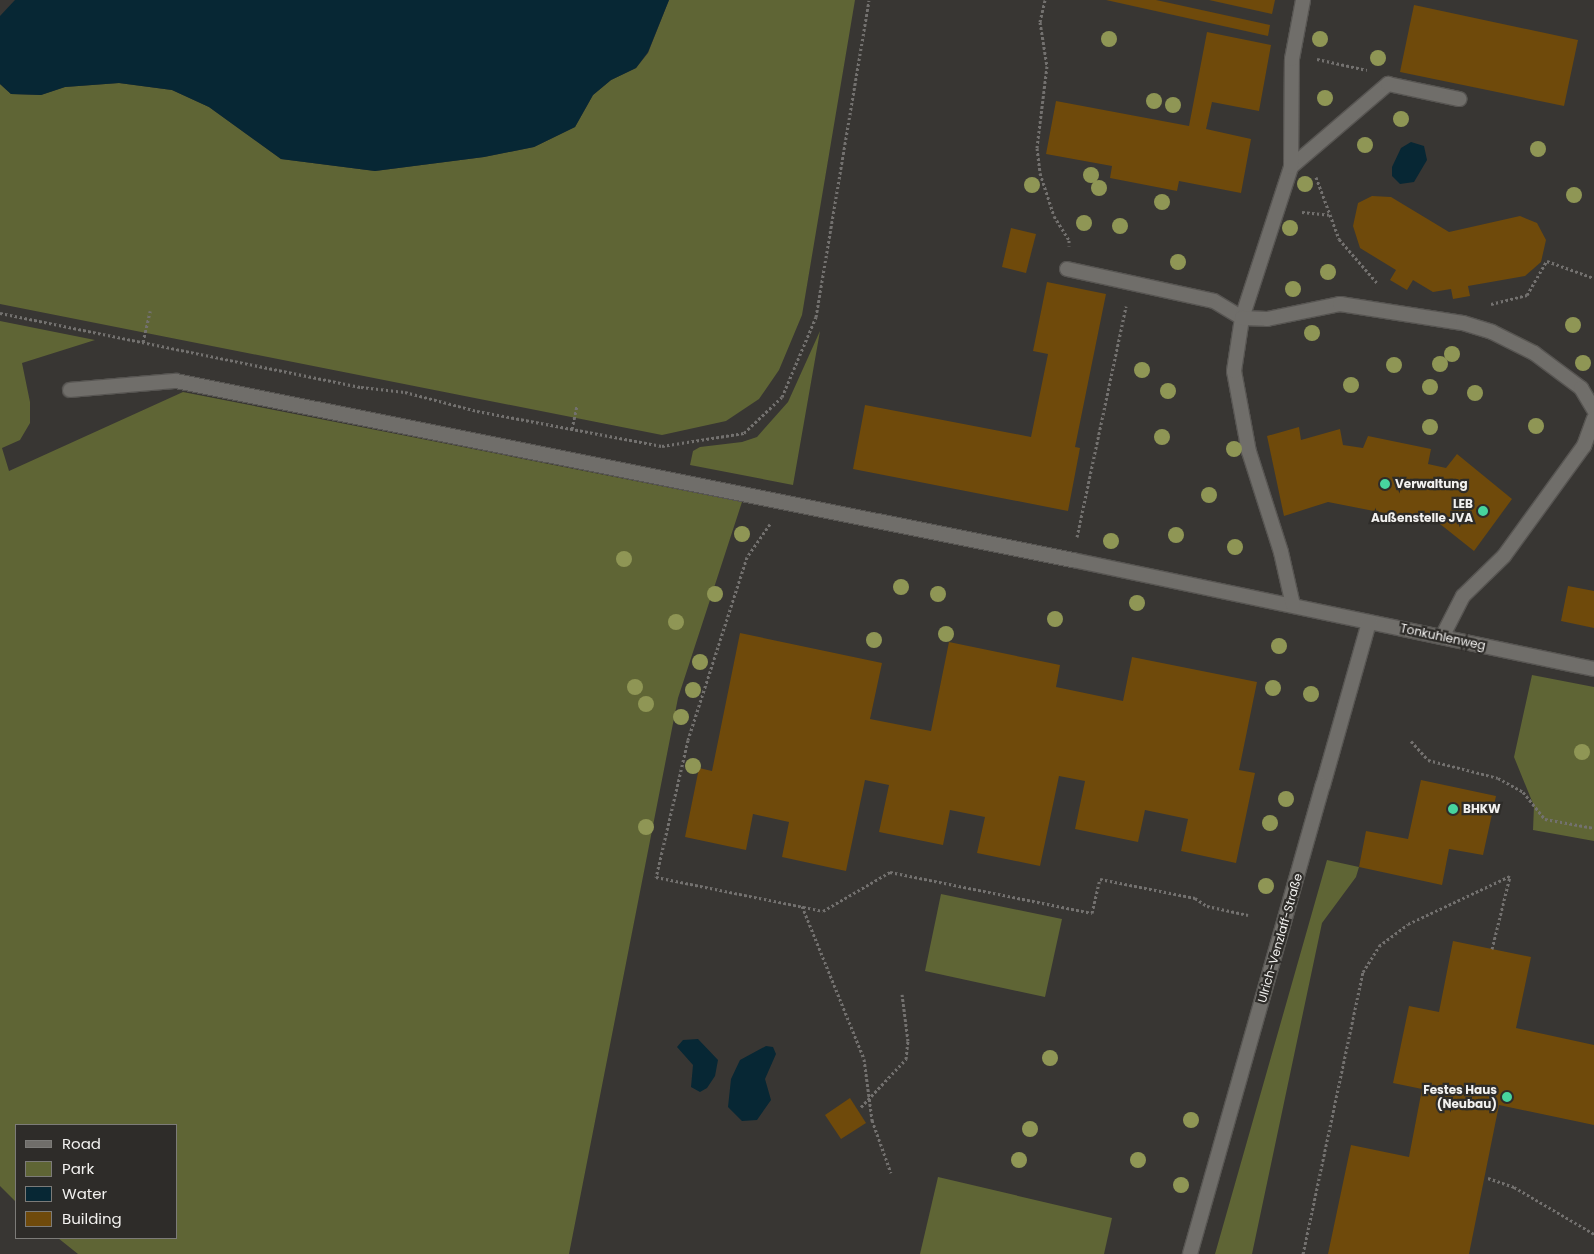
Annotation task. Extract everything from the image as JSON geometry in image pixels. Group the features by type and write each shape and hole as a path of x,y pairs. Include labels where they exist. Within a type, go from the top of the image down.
{"street":[{"path":"1292,605 1281,552 1249,452 1234,371 1242,318 1291,167 1293,54 1303,0"},
{"path":"1291,167 1388,84 1459,99"},
{"path":"1067,269 1214,301 1242,318 1267,319 1340,304 1390,310 1463,323 1515,343 1570,379 1581,388 1594,410"},
{"name":"Tonkuhlenweg","path":"70,390 176,380 1073,560 1594,670"},
{"path":"1442,637 1462,596 1504,556 1584,446 1594,424 1594,419"},
{"name":"Ulrich-Venzlaff-Straße","path":"1190,1254 1369,622"}],"path":[{"path":"0,313 361,386 405,392 476,412 662,446 744,433 782,397 816,317 868,0"},
{"path":"1044,0 1040,22 1047,66 1037,148 1040,174 1054,216 1069,240 1067,269"},
{"path":"1293,54 1388,74 1388,84"},
{"path":"1309,152 1339,240 1391,298 1390,310"},
{"path":"1482,305 1527,295 1547,262 1594,278"},
{"path":"1073,560 1130,283"},
{"path":"143,342 150,311"},
{"path":"572,429 577,405"},
{"path":"784,503 747,557 688,740 656,877 823,911 890,872 1092,913 1100,879 1195,898 1207,906 1248,916"},
{"path":"1411,741 1428,760 1498,778 1523,792 1545,819 1594,828"},
{"path":"1304,1254 1363,972 1379,946 1408,924 1510,876 1492,949"},
{"path":"802,906 864,1059 871,1095 872,1120 891,1174"},
{"path":"861,1107 906,1059 908,1041 902,994"},
{"path":"1488,1178 1514,1187 1594,1234"}],"green space":[{"path":"669,0 855,0 802,315 779,370 759,399 726,421 662,435 0,304 0,84 11,94 41,95 65,87 119,83 172,90 209,107 281,159 375,171 484,157 534,147 575,127 593,95 611,80 636,68 648,53"},
{"path":"0,321 95,340 22,363 30,402 30,423 20,440 2,448 9,471 183,392 742,502 678,698 569,1254 78,1254 59,1239 178,1239 178,1124 15,1124 15,1201 0,1186"},
{"path":"820,331 793,485 690,465 693,451 700,447 742,442 757,437 788,402"},
{"path":"1532,675 1594,687 1594,841 1533,830 1534,806 1514,757"},
{"path":"1327,860 1359,867 1356,877 1322,923 1252,1254 1215,1254"},
{"path":"941,894 1062,919 1045,997 925,971"},
{"path":"938,1177 1112,1218 1104,1254 920,1254"}],"water":[{"path":"15,0 669,0 648,52 636,68 611,80 593,95 575,127 534,147 484,157 375,171 281,159 209,107 172,90 119,83 65,87 41,95 11,94 0,84 0,16"},
{"path":"1411,142 1424,146 1427,160 1414,182 1400,184 1392,176 1392,167 1401,148"},
{"path":"698,1039 718,1060 715,1076 707,1088 700,1092 691,1087 693,1065 677,1047 683,1040"},
{"path":"766,1046 773,1047 776,1054 765,1079 771,1100 757,1120 742,1121 728,1107 731,1079 740,1060"}],"building":[{"path":"1106,0 1156,0 1270,25 1268,36"},
{"path":"1209,0 1275,0 1272,14"},
{"path":"1414,5 1578,40 1564,106 1400,72"},
{"path":"1207,32 1271,45 1259,111 1212,102 1206,129 1251,139 1241,193 1179,181 1177,191 1110,178 1112,166 1046,154 1056,101 1189,126"},
{"path":"1372,196 1391,197 1449,232 1520,216 1537,223 1546,240 1541,262 1525,276 1468,286 1470,296 1453,299 1451,289 1433,292 1413,280 1407,290 1390,280 1396,270 1360,248 1353,226 1358,203"},
{"path":"1011,228 1036,234 1026,273 1002,267"},
{"path":"1047,282 1106,294 1075,447 1080,448 1068,511 853,469 865,405 1031,437 1048,354 1033,351"},
{"name":"Verwaltung","path":"1299,427 1301,440 1340,429 1343,445 1363,448 1368,436 1431,449 1428,464 1446,468 1457,454 1512,499 1474,551 1440,524 1328,502 1284,516 1267,436"},
{"path":"1568,586 1594,591 1594,628 1561,621"},
{"path":"740,633 882,663 870,719 931,731 949,642 1060,665 1056,687 1123,701 1132,657 1257,682 1239,770 1255,773 1236,863 1181,851 1188,819 1145,810 1138,842 1075,829 1085,781 1059,776 1040,866 977,853 985,817 950,810 943,845 879,832 889,785 865,780 846,871 782,857 789,822 753,814 746,850 685,837 699,768 712,771"},
{"path":"1421,780 1496,796 1483,855 1449,849 1442,885 1359,867 1366,831 1408,839"},
{"name":"Festes Haus (Neubau)","path":"1453,941 1531,957 1516,1028 1594,1045 1594,1125 1499,1105 1469,1254 1328,1254 1351,1145 1409,1157 1422,1089 1393,1083 1409,1006 1439,1012"},
{"path":"850,1098 866,1123 841,1139 825,1115"}],"place":[{"name":"Verwaltung","path":"1385,484"},
{"name":"LEB Außenstelle JVA","path":"1483,511"},
{"name":"BHKW","path":"1453,809"},
{"name":"Festes Haus (Neubau)","path":"1507,1097"}]}
